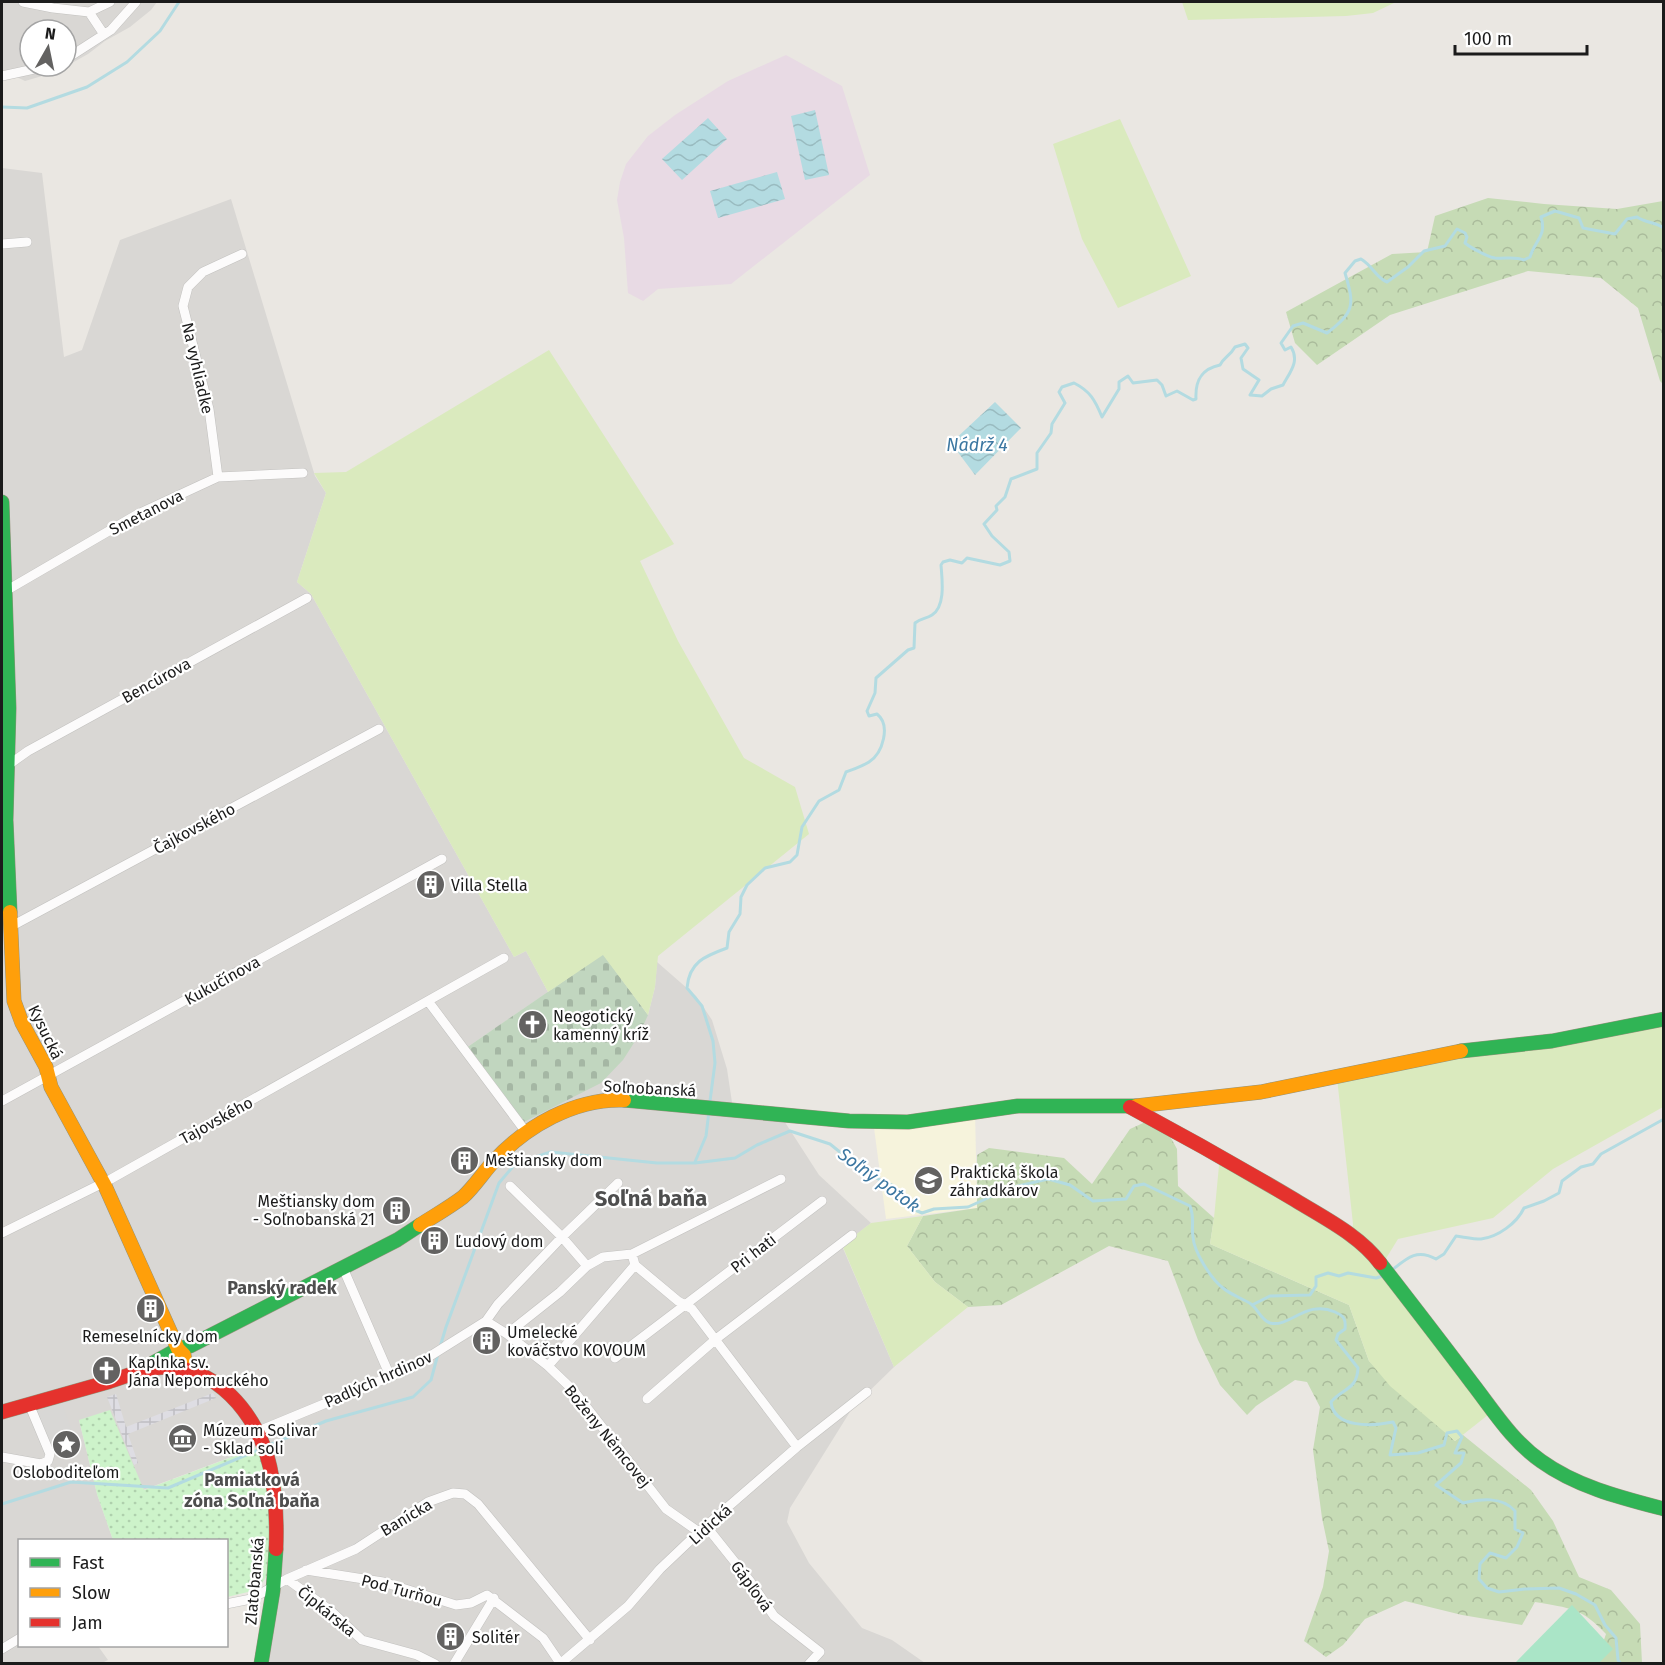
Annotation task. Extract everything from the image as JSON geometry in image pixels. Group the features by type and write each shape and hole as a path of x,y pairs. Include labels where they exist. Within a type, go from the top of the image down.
{"street":[{"path":"23,2 89,12 110,2"},
{"path":"78,51 111,30 136,2"},
{"path":"89,12 103,33"},
{"path":"2,76 18,73"},
{"path":"2,244 27,242"},
{"name":"Na vyhliadke","path":"218,477 209,409 183,306 188,287 203,272 242,254"},
{"name":"Smetanova","path":"3,592 138,514 218,477 303,473"},
{"name":"Kysucká","path":"2,502 3,592 9,708 4,809 13,993 16,1009 46,1067 51,1087 104,1182 178,1349"},
{"name":"Bencúrova","path":"7,766 28,751 307,598"},
{"name":"Čajkovského","path":"10,927 379,729"},
{"name":"Kukučínova","path":"2,1101 442,859"},
{"name":"Tajovského","path":"2,1233 104,1182 504,958"},
{"path":"428,1001 526,1132"},
{"name":"Soľnobanská","path":"135,1372 396,1240 464,1196 495,1160 526,1132 566,1111 608,1099 653,1101 849,1121 908,1122 1008,1107 1130,1107 1261,1092 1381,1069 1453,1052 1552,1041 1664,1019"},
{"path":"1130,1107 1220,1155 1339,1227 1373,1252 1476,1389 1525,1448 1544,1463 1580,1483 1664,1509"},
{"path":"507,1334 560,1292 587,1266 603,1257 632,1254 781,1179"},
{"name":"Padlých hrdinov","path":"258,1437 411,1368 486,1321 498,1304 562,1237 618,1183"},
{"path":"510,1186 562,1237 587,1266"},
{"name":"Pri hati","path":"615,1358 822,1200"},
{"path":"646,1399 716,1340 852,1235"},
{"path":"632,1254 635,1265 692,1309 796,1448"},
{"path":"548,1366 635,1265"},
{"path":"343,1268 390,1376"},
{"name":"Boženy Němcovej","path":"486,1321 507,1334 548,1366 574,1391 666,1509 703,1529"},
{"path":"2,1412 135,1372 156,1368 181,1368 178,1349"},
{"name":"Zlatobanská","path":"181,1368 201,1374 224,1387 236,1399 258,1437 269,1463 276,1512 274,1586 261,1664"},
{"name":"Lidická","path":"560,1663 628,1606 660,1569 703,1529 796,1448 867,1392"},
{"path":"2,1457 41,1464 48,1461 50,1454 29,1404"},
{"name":"Banícka","path":"228,1604 251,1599 287,1579 356,1549 428,1502 453,1493 465,1494 478,1504 590,1640"},
{"name":"Gápľová","path":"703,1529 750,1581 774,1616 820,1652 809,1664"},
{"name":"Pod Turňou","path":"306,1570 383,1582 456,1605 471,1603 487,1595 494,1598"},
{"name":"Čipkárska","path":"287,1579 331,1611 362,1640 417,1655 435,1664"},
{"path":"454,1664 494,1598 543,1638 560,1663"},
{"path":"2,1649 18,1639"}],"shaded area":[{"path":"2,2 157,2 130,27 78,60 78,18 18,18 18,78 2,70"},
{"path":"786,55 842,86 870,175 731,284 658,289 643,301 628,293 624,238 617,200 626,164 648,136 675,115 728,81"},
{"path":"19,78 35,78 25,81"},
{"path":"2,168 42,173 64,357 82,350 120,240 231,199 315,476 326,493 297,582 311,594 514,957 526,951 548,992 466,1048 648,1015 655,987 657,962 696,996 712,1020 727,1069 733,1109 779,1113 819,1175 871,1223 842,1246 894,1367 853,1407 790,1508 787,1522 809,1563 862,1628 892,1640 925,1663 265,1663 276,1589 263,1445 143,1490 79,1420 97,1494 113,1539 18,1539 18,1647 99,1647 108,1660 100,1664 2,1664"},
{"name":"Praktická škola záhradkárov","path":"975,1109 977,1208 886,1219 873,1120"},
{"path":"213,1393 216,1398 128,1434 138,1463 134,1465 107,1397 116,1394 126,1427"},
{"path":"62,1404 73,1434 48,1443 37,1413"}],"green space":[{"path":"1182,2 1396,2 1373,13 1346,16 1188,20"},
{"path":"1120,119 1191,276 1118,308 1082,239 1053,144"},
{"path":"1488,198 1617,209 1663,201 1663,384 1660,381 1638,308 1601,278 1528,271 1390,315 1317,365 1295,343 1286,312 1392,254 1427,252 1435,216"},
{"path":"549,350 674,544 640,561 678,641 744,758 795,787 809,834 658,956 655,987 648,1015 603,955 548,992 526,951 514,957 311,594 297,582 326,493 314,473 346,472"},
{"path":"603,954 648,1015 639,1035 623,1060 601,1083 524,1122 466,1048"},
{"path":"1663,1020 1663,1107 1553,1169 1493,1218 1398,1239 1382,1265 1493,1411 1455,1441 1390,1386 1369,1361 1349,1305 1210,1244 1220,1155 1352,1235 1353,1224 1337,1078"},
{"path":"1152,1119 1165,1127 1177,1149 1178,1186 1214,1218 1210,1244 1349,1305 1369,1361 1455,1441 1463,1435 1531,1490 1553,1521 1579,1577 1611,1590 1640,1624 1642,1663 1596,1663 1606,1634 1597,1625 1575,1610 1535,1602 1522,1625 1462,1615 1405,1601 1365,1619 1343,1645 1326,1657 1304,1641 1323,1587 1329,1551 1313,1450 1320,1407 1307,1382 1295,1380 1256,1406 1247,1415 1220,1385 1198,1340 1168,1261 1109,1246 1001,1305 968,1307 935,1282 907,1246 923,1216 977,1208 977,1155 989,1148 1064,1158 1092,1184 1130,1129"},
{"path":"923,1216 907,1246 935,1282 968,1307 894,1367 842,1245 871,1223"},
{"path":"110,1410 144,1490 264,1445 282,1486 281,1544 269,1573 262,1583 248,1592 228,1597 228,1539 113,1539 97,1494 79,1420"},
{"path":"1572,1605 1613,1649 1599,1663 1517,1663 1516,1662"}],"water":[{"path":"815,110 829,175 805,180 791,116"},
{"path":"708,118 727,139 682,180 662,159"},
{"path":"777,172 785,199 718,218 710,191"},
{"name":"Nádrž 4","path":"995,402 1021,428 975,475 951,443"}],"waterway":[{"path":"2,107 27,108 87,87 127,62 160,31 179,2"},
{"path":"710,1101 715,1063 713,1041 702,1006 687,988 691,972 705,957 727,948 729,932 740,914 741,897 747,885 765,868 790,862 797,855 802,827 819,801 839,790 846,772 869,762 878,752 884,739 884,725 877,714 869,716 867,711 875,693 876,678 908,650 914,648 915,623 936,611 941,599 941,565 943,562 950,560 962,563 967,558 1000,565 1010,561 1009,552 992,536 984,524 1005,497 1011,479 1037,469 1037,453 1051,433 1052,424 1065,403 1059,392 1062,387 1074,383 1084,389 1094,401 1102,417 1119,389 1119,382 1128,376 1133,383 1157,380 1162,385 1166,396 1177,391 1193,400 1196,399 1200,377 1208,369 1220,365 1235,347 1245,344 1248,348 1241,358 1243,369 1259,380 1250,395 1262,396 1271,389 1283,385 1291,371 1294,352 1291,347 1285,350 1281,343 1293,326 1303,323 1327,333 1343,319 1350,308 1351,301 1345,273 1355,261 1361,259 1387,282 1408,267 1424,251 1445,246 1457,229 1465,233 1467,237 1465,243 1484,254 1495,258 1524,260 1530,257 1543,229 1541,217 1555,211 1579,218 1583,228 1615,234 1627,219 1637,217 1664,228"},
{"path":"695,1162 706,1136 709,1111"},
{"path":"1391,1271 1412,1256 1423,1255 1436,1259 1444,1254 1456,1236 1481,1239 1500,1232 1512,1224 1524,1208 1559,1193 1562,1181 1581,1167 1593,1164 1601,1154 1664,1119"},
{"name":"Soľný potok","path":"440,1347 499,1183 516,1163 551,1152 657,1163 695,1163 735,1158 757,1145 790,1131 830,1144 867,1174 892,1185 915,1210 922,1213 934,1209 968,1207 1010,1188 1048,1179 1070,1185 1093,1201 1126,1199 1134,1186 1144,1184 1190,1206 1194,1243 1208,1272 1226,1290 1251,1304 1267,1322 1285,1322 1315,1309 1325,1309 1342,1316 1345,1320 1345,1329 1338,1334 1336,1340 1358,1368 1352,1385 1331,1402 1339,1417 1365,1425 1393,1422 1396,1428 1390,1455 1418,1453 1444,1445 1447,1433 1457,1431 1462,1437 1455,1453 1464,1453 1461,1463 1436,1485 1463,1503 1491,1500 1510,1506 1515,1511 1515,1529 1523,1533 1517,1547 1506,1558 1490,1553 1480,1564 1479,1579 1487,1588 1499,1592 1559,1588 1576,1594 1595,1605 1605,1625 1616,1638 1618,1660 1621,1664"},
{"path":"1252,1305 1270,1296 1310,1295 1316,1286 1316,1277 1328,1273 1339,1276 1348,1273 1376,1278 1386,1275"},
{"name":"Soľný potok","path":"267,1446 326,1421 413,1397 431,1380 438,1354"},
{"name":"Soľný potok","path":"2,1504 71,1482 168,1488 258,1450"}],"traffic: fast":[{"path":"2,502 9,708 6,820 10,912"},
{"path":"1461,1051 1552,1041 1664,1019"},
{"path":"624,1100 849,1121 908,1122 1018,1106 1136,1106"},
{"path":"135,1373 178,1349 190,1346 397,1240 420,1225"},
{"path":"1380,1263 1504,1425 1531,1453 1555,1470 1585,1485 1664,1509"},
{"path":"261,1664 273,1591 276,1549"}],"traffic: slow":[{"path":"10,912 14,1001 22,1023 46,1067 51,1087 105,1186 178,1349 184,1355 186,1369"},
{"path":"1136,1106 1261,1092 1461,1051"},
{"path":"420,1225 463,1197 506,1149 536,1126 570,1109 588,1104 624,1100"}],"traffic: jam":[{"path":"1130,1107 1329,1220 1362,1244 1380,1263"},
{"path":"2,1412 150,1369 177,1368 197,1373 215,1382 231,1395 256,1429 270,1467 275,1498 276,1549"}],"place":[{"name":"Villa Stella","path":"430,885"},
{"name":"Neogotický kamenný kríž","path":"532,1025"},
{"name":"Meštiansky dom","path":"464,1160"},
{"name":"Praktická škola záhradkárov","path":"929,1181"},
{"name":"Meštiansky dom - Soľnobanská 21","path":"396,1210"},
{"name":"Ľudový dom","path":"434,1241"},
{"name":"Remeselnícky dom","path":"150,1308"},
{"name":"Umelecké kováčstvo KOVOUM","path":"486,1341"},
{"name":"Kaplnka sv. Jána Nepomuckého","path":"107,1371"},
{"name":"Múzeum Solivar - Sklad soli","path":"182,1439"},
{"name":"Osloboditeľom","path":"66,1444"},
{"name":"Solitér","path":"451,1637"}],"district":[{"name":"Soľná baňa","path":"651,1198"},
{"name":"Panský radek","path":"282,1288"},
{"name":"Pamiatková zóna Soľná baňa","path":"252,1490"}]}
